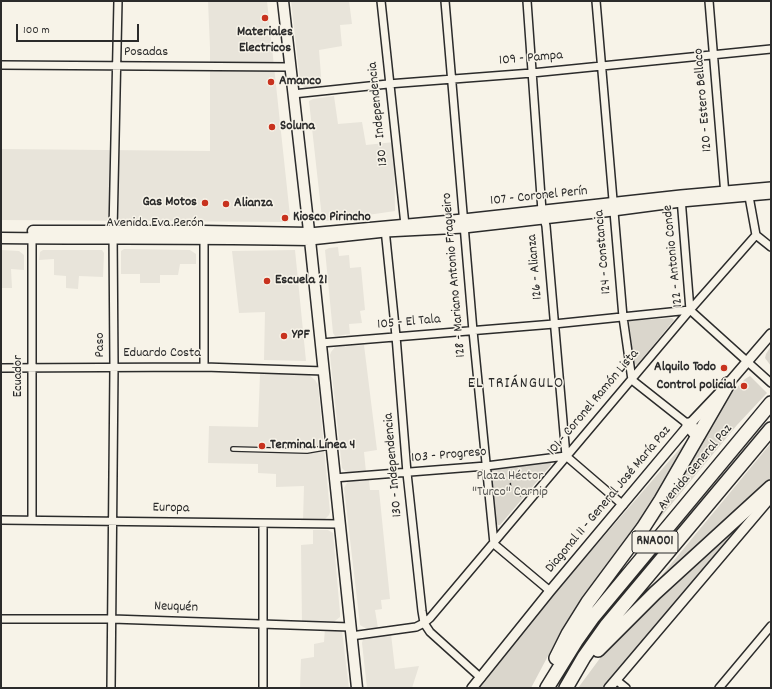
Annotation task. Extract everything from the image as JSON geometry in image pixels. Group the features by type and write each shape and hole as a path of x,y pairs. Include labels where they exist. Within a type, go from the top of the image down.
{"highway":[{"path":"543,688 550,669 568,634 588,602 647,522 728,384"},
{"name":"Avenida General Paz","path":"547,688 576,641 593,617 771,403"},
{"path":"689,426 698,436"},
{"name":"RNA001","path":"566,688 584,657 606,626 771,429"},
{"path":"570,688 597,651 613,634 655,593 771,487"}],"main road":[{"path":"283,1 310,236 357,688"},
{"name":"Avenida Eva Perón","path":"1,231 32,234 204,234 310,236"},
{"name":"Avenida Eva Perón","path":"1,238 32,234"}],"street":[{"name":"Paso","path":"111,688 114,368 113,235 118,1"},
{"name":"130 - Independencia","path":"381,1 388,84 404,225"},
{"name":"128 - Mariano Antonio Fragueiro","path":"445,1 463,223 494,544"},
{"name":"126 - Alianza","path":"527,1 543,215 546,226 566,456"},
{"name":"124 - Constancia","path":"596,1 622,317 632,380"},
{"name":"120 - Estero Bellaco","path":"709,1 725,194"},
{"name":"109 - Pampa","path":"293,94 388,84 532,73 771,49"},
{"name":"Posadas","path":"1,65 290,67"},
{"name":"107 - Coronel Perín","path":"310,236 543,215 681,198 748,192 771,187"},
{"name":"107 - Coronel Perín","path":"748,192 771,194"},
{"path":"748,192 756,234 771,247"},
{"name":"122 - Antonio Conde","path":"681,198 690,310 771,383"},
{"name":"107 - Coronel Perín","path":"385,229 404,225 463,223"},
{"name":"130 - Independencia","path":"385,229 396,336 407,473 424,623"},
{"name":"Ecuador","path":"32,234 32,520"},
{"path":"204,234 204,367"},
{"name":"101 - Coronel Ramón Lista","path":"350,632 416,627 424,623 436,612 566,456 756,234"},
{"name":"105 - El Tala","path":"321,343 554,324 690,310"},
{"name":"Diagonal 11 - General José María Paz","path":"472,688 550,591 689,426 771,334"},
{"name":"Eduardo Costa","path":"1,368 204,367 324,371"},
{"path":"632,380 689,426"},
{"path":"566,456 623,505"},
{"name":"103 - Progreso","path":"334,478 486,466 566,456"},
{"path":"610,688 771,497"},
{"name":"Europa","path":"1,520 340,524"},
{"path":"263,524 263,688"},
{"path":"494,544 550,591"},
{"name":"Neuquén","path":"1,619 112,619 264,625 350,632"},
{"path":"424,623 430,632 481,678"},
{"path":"719,688 771,626"},
{"path":"616,680 626,688"}],"lane":[{"path":"233,449 307,451 331,447"}],"path":[{"path":"508,463 511,489"},
{"path":"488,490 511,489 528,501"}],"shaded area":[{"path":"208,1 267,1 290,216 285,222 1,220 1,149 210,151 210,48"},
{"path":"291,1 349,1 352,24 340,25 342,46 319,50 322,88 307,89 300,81"},
{"path":"334,96 338,124 362,122 366,145 394,142 395,211 327,221 322,218 309,101"},
{"path":"338,247 339,256 349,255 350,268 361,267 365,310 360,311 362,323 349,324 350,334 335,336 333,333 325,250"},
{"path":"124,249 190,250 196,254 196,264 180,264 178,275 160,275 160,283 140,283 140,274 121,274 121,251"},
{"path":"1,250 19,251 24,255 24,270 11,269 12,288 1,288"},
{"path":"43,250 102,250 104,253 103,277 79,276 78,289 66,288 66,276 54,275 54,259 39,260 40,252"},
{"name":"Escuela 21","path":"295,250 306,361 264,360 265,312 239,313 232,251"},
{"path":"364,345 377,450 364,452 366,472 352,474 347,473 342,468 330,355 335,347"},
{"path":"260,374 308,374 318,385 330,512 324,520 303,521 304,486 276,487 276,474 258,473 258,464 208,463 209,426 258,427"},
{"path":"369,480 370,490 379,490 390,599 381,600 382,609 375,610 378,628 367,629 360,625 344,488 348,481"},
{"path":"313,530 328,530 333,533 340,617 331,624 302,624 301,545 313,544"},
{"path":"325,628 340,629 342,631 349,688 300,688 301,659 314,657 314,644 324,642"},
{"path":"391,634 395,669 419,666 412,688 367,688 362,643 363,639 365,637"}],"green space":[{"path":"672,318 674,320 637,365 634,364 629,321"},
{"path":"771,346 771,366 765,358"},
{"path":"750,376 767,393 737,425 640,542 725,400 745,379"},
{"path":"689,438 690,440 662,490 558,637 531,688 475,688 541,609"},
{"path":"771,443 771,482 642,599"},
{"name":"Plaza Héctor \"Turco\" Carnip","path":"548,460 551,461 551,465 500,525 498,525 496,523 490,470"},
{"path":"750,514 603,688 578,688 612,642"}],"place":[{"name":"Materiales Electricos","path":"265,18"},
{"name":"Amanco","path":"271,82"},
{"name":"Soluna","path":"272,127"},
{"name":"Gas Motos","path":"205,203"},
{"name":"Alianza","path":"226,204"},
{"name":"Kiosco Pirincho","path":"285,218"},
{"name":"Escuela 21","path":"267,281"},
{"name":"YPF","path":"284,336"},
{"name":"Alquilo Todo","path":"724,368"},
{"name":"Control policial","path":"744,386"},
{"name":"Terminal Línea 4","path":"262,446"}],"district":[{"name":"EL TRIÁNGULO","path":"516,385"}]}
